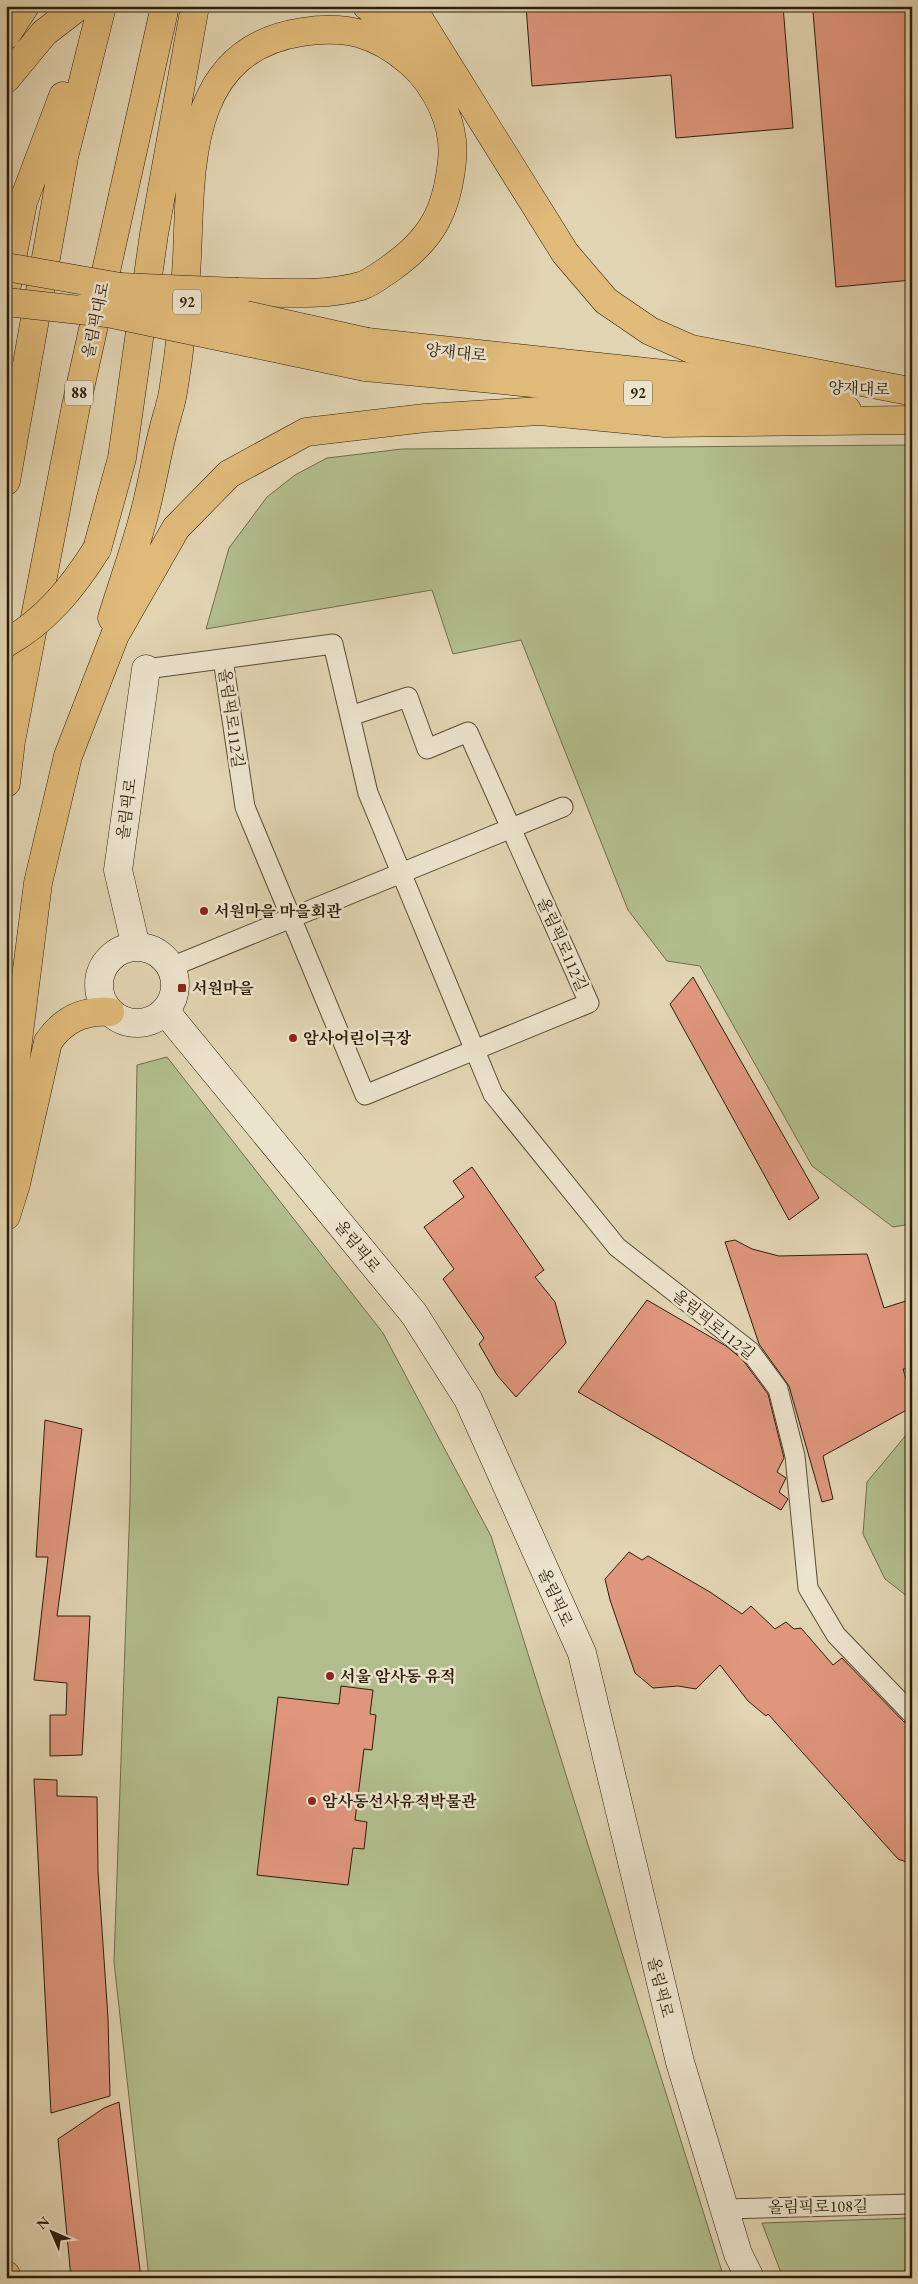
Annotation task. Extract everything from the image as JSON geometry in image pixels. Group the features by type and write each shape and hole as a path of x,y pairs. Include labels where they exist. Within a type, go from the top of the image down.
{"main road":[{"path":"6,35 25,6"},
{"path":"6,79 44,33 79,6"},
{"path":"6,291 23,202 98,6"},
{"path":"6,481 64,157 102,6"},
{"name":"올림픽대로","path":"6,783 10,740 76,406 165,6"},
{"path":"6,643 24,633 50,611 76,582 97,549 122,458 154,234 194,6"},
{"path":"411,6 565,253 606,301 650,331 691,349 909,398"},
{"path":"373,9 464,90"},
{"path":"92,690 110,623 145,512 173,393 187,262 190,185 196,137 207,101 226,72 244,56 266,42 294,33 329,28 375,38 412,64 432,86 444,110 451,134 453,158 442,211 430,233 411,254 363,286 328,292 238,292 120,287"},
{"name":"양재대로","path":"6,267 120,287 366,354"},
{"name":"양재대로","path":"6,291 107,313 366,354 754,404 909,398"},
{"path":"6,302 107,313"},
{"path":"6,1150 10,1104 38,883 68,756 92,690 115,635 176,528 229,474 306,432 425,418 540,411 665,423 912,420"},
{"name":"올림픽로","path":"136,947 118,870 146,669"},
{"path":"136,947 156,952 171,967 175,990 165,1011 155,1018 138,1022 120,1019 110,1012 103,1002 100,978 104,967 111,957 122,951 136,947"},
{"path":"6,1216 16,1184 48,1042 58,1028 74,1017 95,1011 110,1012"},
{"name":"올림픽로","path":"165,1011 414,1314 468,1399 582,1653 678,2053 738,2254 750,2278"}],"street":[{"name":"올림픽로112길","path":"146,669 333,644 368,793 493,1094 617,1247 750,1350 763,1366 778,1389 795,1456 808,1588 836,1635 912,1714"},
{"name":"올림픽로112길","path":"223,659 245,806 365,1095 589,1003 468,732 428,749 408,697 350,716"},
{"path":"171,967 563,807"},
{"name":"올림픽로108길","path":"724,2208 912,2204"}],"green space":[{"path":"912,445 912,1224 893,1227 812,1166 700,966 667,961 628,910 521,640 453,654 432,590 206,629 229,548 267,497 295,475 327,458 402,449"},
{"name":"서울 암사동 유적","path":"167,1057 383,1333 491,1536 724,2278 149,2278 114,1962 130,1502 137,1065"},
{"path":"912,1428 912,1600 885,1579 863,1534 867,1482"},
{"path":"912,2218 912,2278 783,2278 762,2223"}],"building":[{"path":"526,6 783,6 793,128 676,138 671,75 532,86"},
{"path":"876,6 912,6 912,280 836,287 813,12"},
{"path":"693,977 819,1198 789,1220 670,1004"},
{"path":"472,1167 544,1270 535,1277 555,1302 566,1343 516,1397 497,1375 479,1344 484,1338 443,1279 454,1269 424,1227 464,1197 453,1181"},
{"path":"735,1240 752,1249 779,1256 867,1254 884,1308 912,1299 912,1368 903,1369 912,1398 912,1407 823,1456 833,1499 822,1502 789,1386 759,1344 725,1242"},
{"path":"647,1300 726,1346 742,1359 768,1394 784,1458 777,1472 786,1478 779,1492 788,1499 781,1510 578,1392"},
{"path":"45,1420 82,1429 57,1616 90,1616 82,1755 50,1756 50,1715 66,1715 67,1683 34,1680 48,1557 36,1557"},
{"path":"629,1552 642,1560 648,1556 710,1592 742,1614 751,1606 775,1629 786,1622 794,1629 801,1628 833,1665 842,1658 904,1722 912,1725 912,1864 898,1859 768,1714 766,1716 748,1701 720,1665 696,1689 678,1686 653,1688 635,1673 610,1600 605,1579"},
{"name":"암사동선사유적박물관","path":"341,1686 373,1690 370,1714 376,1715 372,1750 364,1749 355,1820 367,1822 364,1849 353,1848 348,1885 257,1875 278,1697 339,1704"},
{"path":"34,1779 57,1780 57,1796 97,1797 98,1871 108,2018 110,2096 51,2113"},
{"path":"119,2102 141,2278 71,2278 58,2139 104,2108"}],"place":[{"name":"서원마을 마을회관","path":"204,911"},
{"name":"서원마을","path":"182,988"},
{"name":"암사어린이극장","path":"293,1038"},
{"name":"서울 암사동 유적","path":"330,1676"},
{"name":"암사동선사유적박물관","path":"312,1801"}]}
